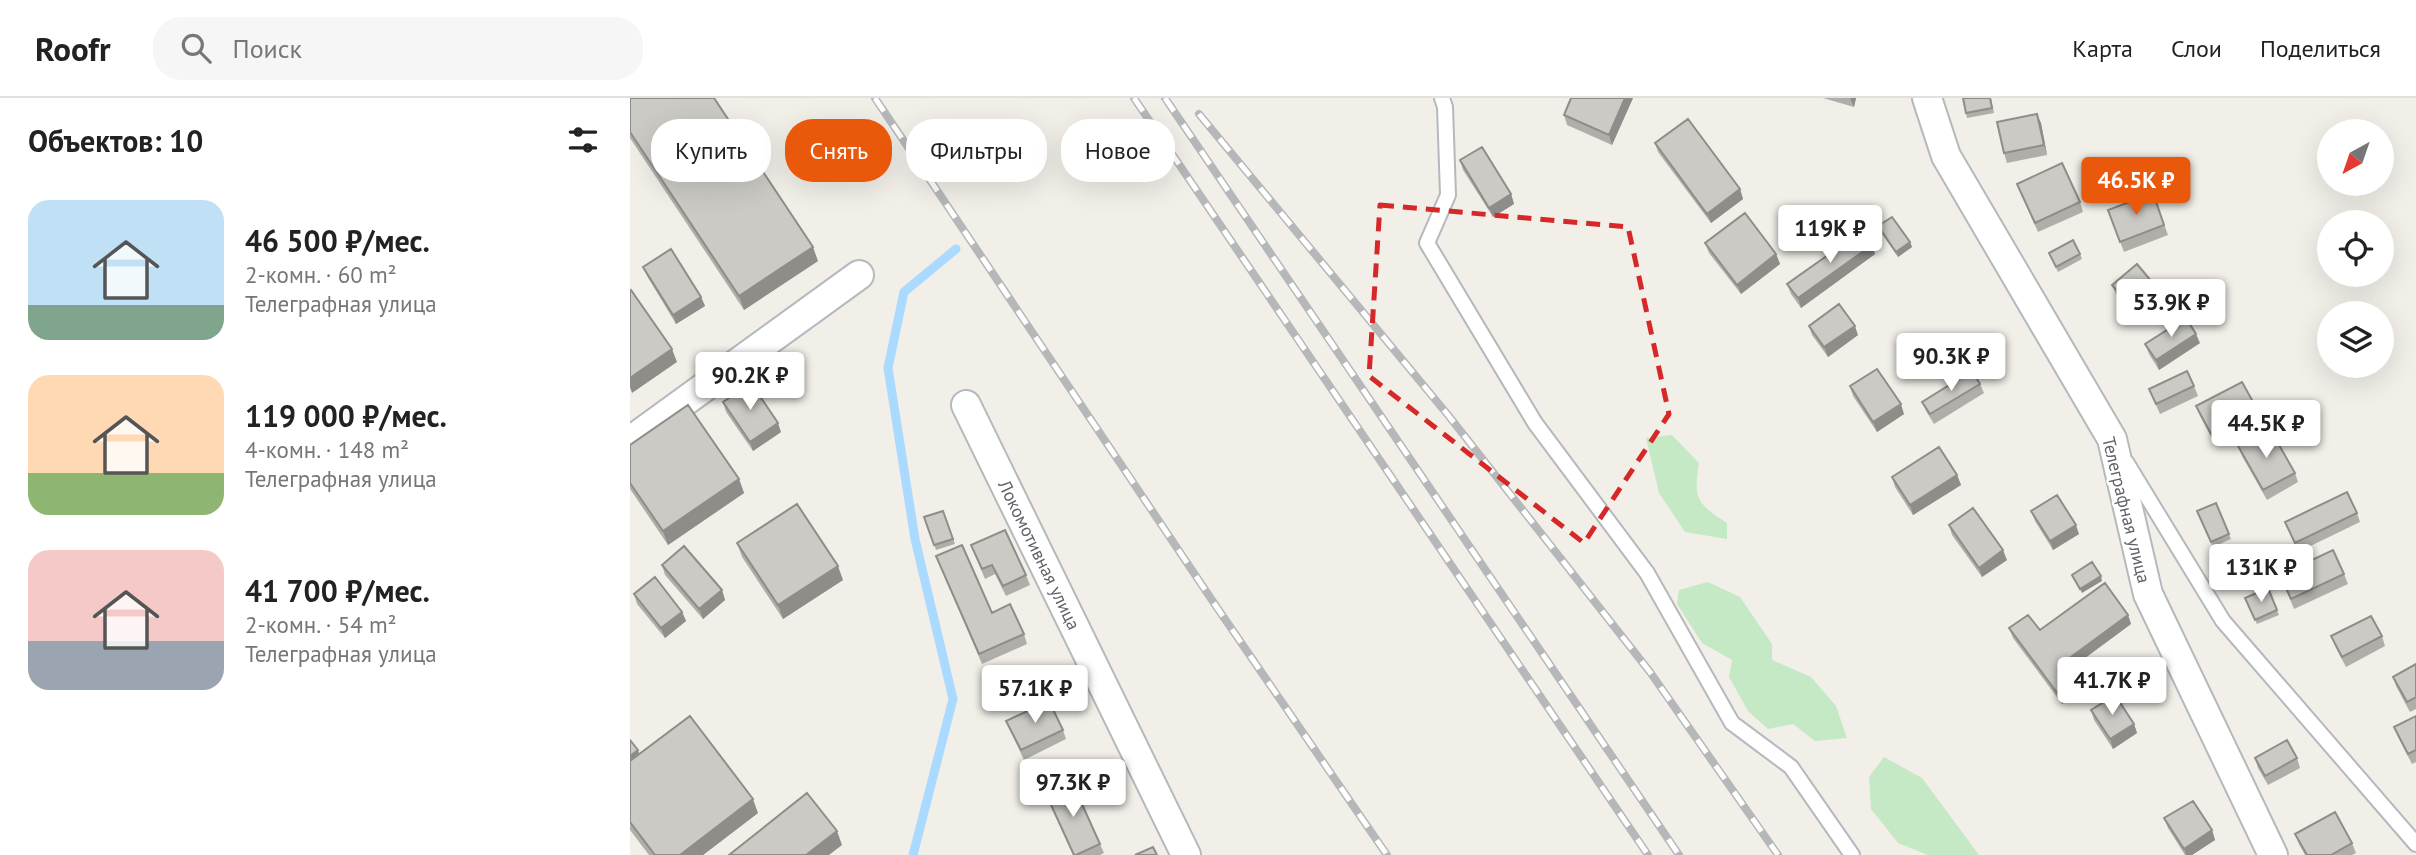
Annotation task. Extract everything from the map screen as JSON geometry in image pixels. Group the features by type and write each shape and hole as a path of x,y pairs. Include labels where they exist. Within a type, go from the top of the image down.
{"street":[{"name":"Телеграфная улица","path":"1927,98 1946,156 2112,439 2148,594 2273,855"},
{"path":"630,441 859,275"},
{"name":"Локомотивная улица","path":"966,405 1186,855"}],"lane":[{"path":"1442,98 1445,107 1448,195 1427,243 1535,423 1647,573 1732,723 1791,767 1852,855"},
{"path":"2112,439 2223,621 2416,845"}],"highlighted area":[{"path":"1380,205 1628,227 1669,414 1584,543 1369,376"}],"green space":[{"path":"1672,435 1699,463 1697,492 1703,505 1727,523 1727,539 1685,532 1659,493 1646,438"},
{"path":"1708,582 1740,597 1772,644 1772,660 1811,677 1836,706 1847,738 1815,741 1793,724 1768,729 1748,711 1729,677 1732,660 1702,643 1677,604 1679,590"},
{"path":"1884,757 1922,778 1979,855 1928,855 1898,843 1871,809 1869,777"}],"building":[{"path":"630,98 714,98 728,119 651,119 651,164 630,132"},
{"path":"1571,98 1625,98 1609,135 1564,115"},
{"path":"1963,98 1990,98 1992,108 1966,113"},
{"path":"2037,114 2044,145 2004,153 1997,122"},
{"path":"1688,119 1740,189 1707,214 1655,143"},
{"path":"1482,147 1511,194 1489,208 1460,160"},
{"path":"2062,163 2080,202 2035,223 2017,184"},
{"path":"663,182 770,182 813,247 739,296"},
{"path":"2153,193 2164,225 2120,242 2108,210"},
{"path":"1745,213 1776,254 1737,285 1705,243"},
{"path":"1892,217 1910,242 1896,252 1878,226"},
{"path":"1862,231 1872,245 1798,298 1787,284"},
{"path":"2073,240 2080,254 2056,267 2049,253"},
{"path":"671,249 701,297 673,315 643,267"},
{"path":"2137,264 2162,294 2137,314 2112,285"},
{"path":"630,291 672,349 630,378"},
{"path":"1839,304 1855,326 1824,347 1809,326"},
{"path":"2186,318 2196,334 2156,360 2145,344"},
{"path":"1877,369 1901,404 1873,422 1850,386"},
{"path":"1972,371 1980,384 1930,414 1922,402"},
{"path":"2187,371 2194,386 2156,404 2149,389"},
{"path":"2242,382 2257,409 2211,434 2196,406"},
{"path":"751,383 778,423 750,442 723,402"},
{"path":"688,405 739,479 663,531 630,483 630,445"},
{"path":"2270,429 2295,473 2263,490 2238,446"},
{"path":"1939,447 1957,475 1910,505 1892,477"},
{"path":"2347,492 2357,513 2295,543 2285,522"},
{"path":"2057,495 2076,525 2050,541 2031,511"},
{"path":"2216,503 2229,534 2211,542 2197,511"},
{"path":"797,504 838,566 778,605 737,543"},
{"path":"1973,508 2003,550 1979,568 1949,525"},
{"path":"943,511 953,539 934,545 924,517"},
{"path":"1005,530 1026,575 1003,586 992,565 982,569 971,545"},
{"path":"962,545 992,613 1010,604 1024,634 979,654 936,556"},
{"path":"684,546 722,590 699,609 662,565"},
{"path":"2333,550 2344,574 2291,599 2280,575"},
{"path":"2092,562 2101,576 2080,589 2072,575"},
{"path":"655,577 682,612 661,628 634,594"},
{"path":"2105,583 2128,615 2067,660 2081,678 2058,694 2009,628 2028,615 2040,630"},
{"path":"2268,588 2277,610 2255,620 2245,598"},
{"path":"2371,616 2382,636 2342,657 2331,636"},
{"path":"2416,664 2416,697 2407,702 2393,677"},
{"path":"2115,695 2134,724 2110,739 2091,710"},
{"path":"1049,701 1063,730 1021,750 1006,721"},
{"path":"690,716 753,799 680,855 655,855 630,822 630,761"},
{"path":"2416,716 2416,750 2408,754 2394,727"},
{"path":"630,740 638,750 630,756"},
{"path":"2287,740 2297,758 2265,776 2255,758"},
{"path":"1072,782 1100,844 1076,855 1046,794"},
{"path":"807,793 837,831 806,855 729,855"},
{"path":"2193,801 2212,830 2184,849 2164,818"},
{"path":"2335,812 2352,843 2331,855 2307,855 2295,834"},
{"path":"1153,847 1157,855 1135,855"}],"waterway":[{"path":"913,855 953,699 915,539 888,368 904,292 956,249"}],"railway":[{"path":"875,98 1218,609 1387,855"},
{"path":"1134,98 1648,855"},
{"path":"1165,98 1679,855"},
{"path":"1199,114 1448,415 1650,672 1778,855"}]}
